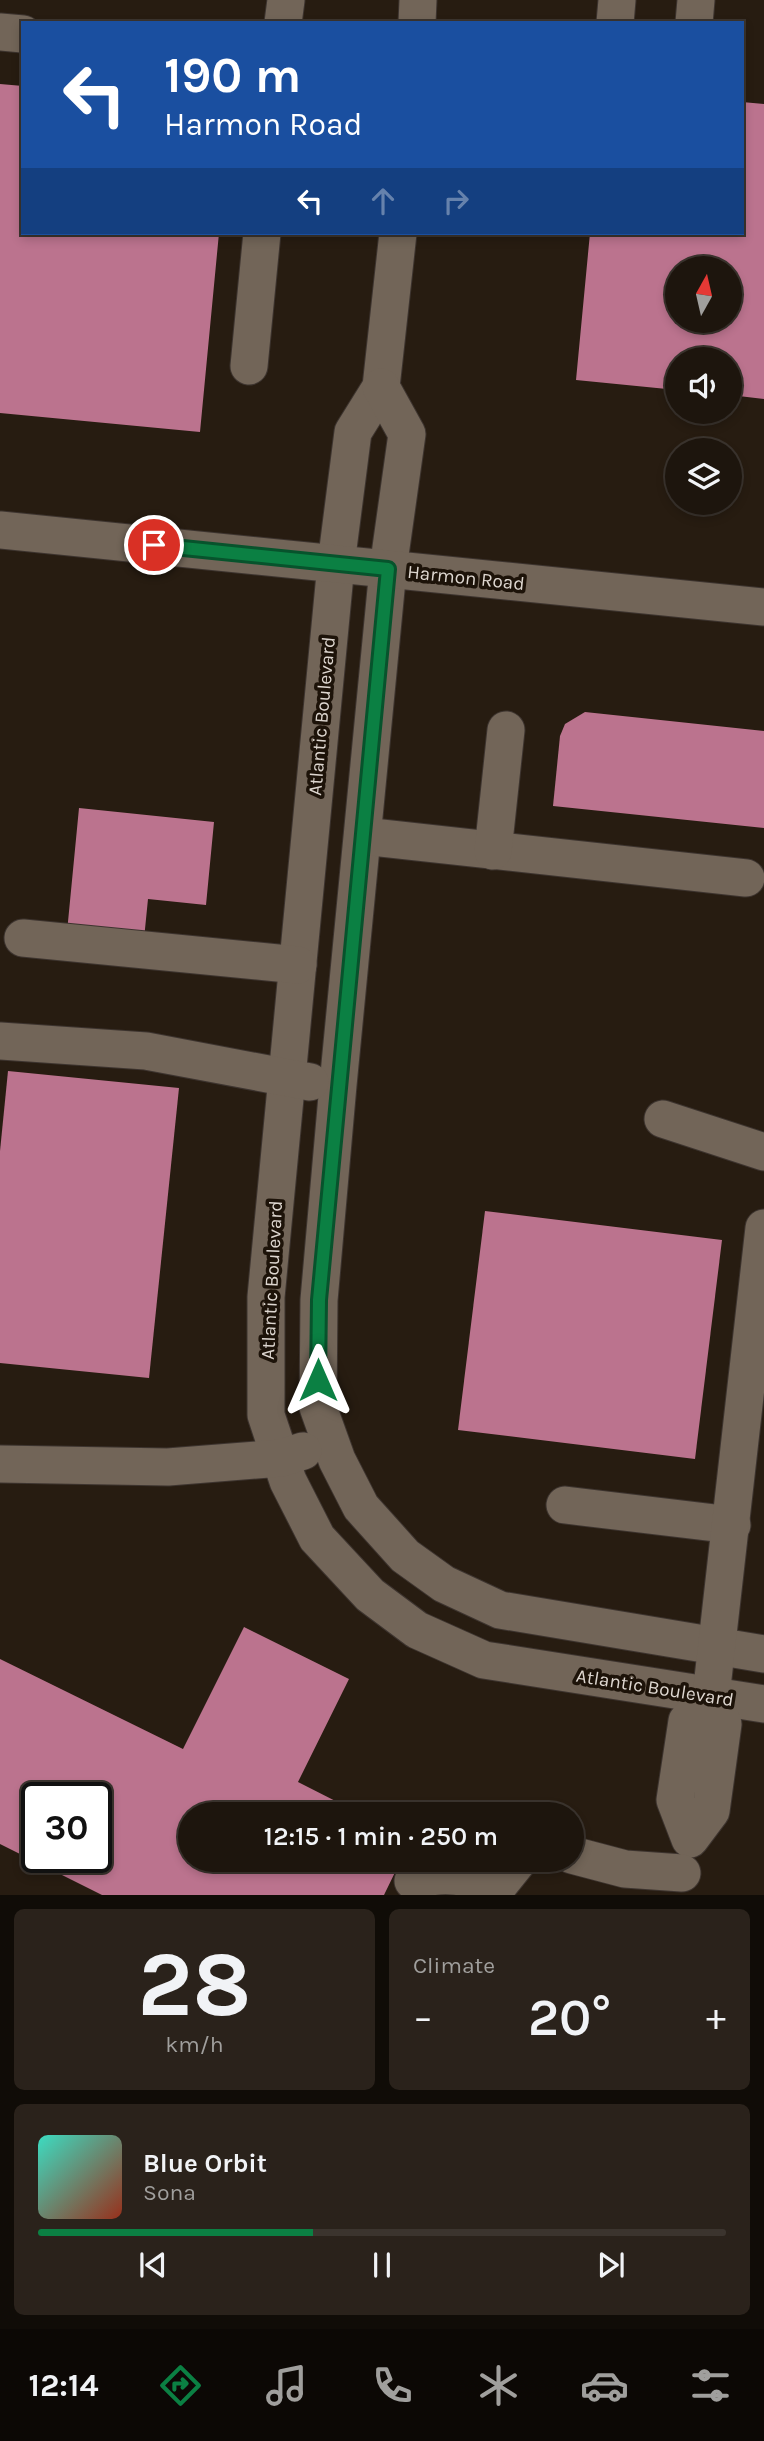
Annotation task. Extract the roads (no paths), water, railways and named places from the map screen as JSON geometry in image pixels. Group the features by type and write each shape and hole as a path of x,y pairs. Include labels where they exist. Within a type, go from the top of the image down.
{"street":[{"path":"284,21 286,0"},
{"path":"417,21 418,0"},
{"path":"615,21 617,0"},
{"path":"694,21 696,0"},
{"path":"0,32 21,34"},
{"path":"249,366 262,235"},
{"path":"398,235 380,387 407,434 388,569 338,1085 319,1300 318,1407 330,1441 361,1507 405,1556 444,1584 500,1610 764,1654"},
{"name":"Atlantic Boulevard","path":"380,387 353,432 336,564 267,1297 266,1415 288,1481 317,1538 370,1595 417,1630 484,1660 764,1704"},
{"name":"Harmon Road","path":"0,530 764,607"},
{"path":"493,850 506,730"},
{"path":"363,836 746,878"},
{"path":"304,903 356,907"},
{"path":"23,938 298,965"},
{"path":"0,1041 146,1051 287,1080 338,1085"},
{"path":"663,1119 764,1152"},
{"path":"584,1862 621,1882 686,1869 675,1800 687,1721 711,1696 764,1228"},
{"path":"0,1464 168,1467 281,1458 330,1441"},
{"path":"565,1505 732,1525"},
{"path":"413,1881 435,1874 505,1880"}]}
